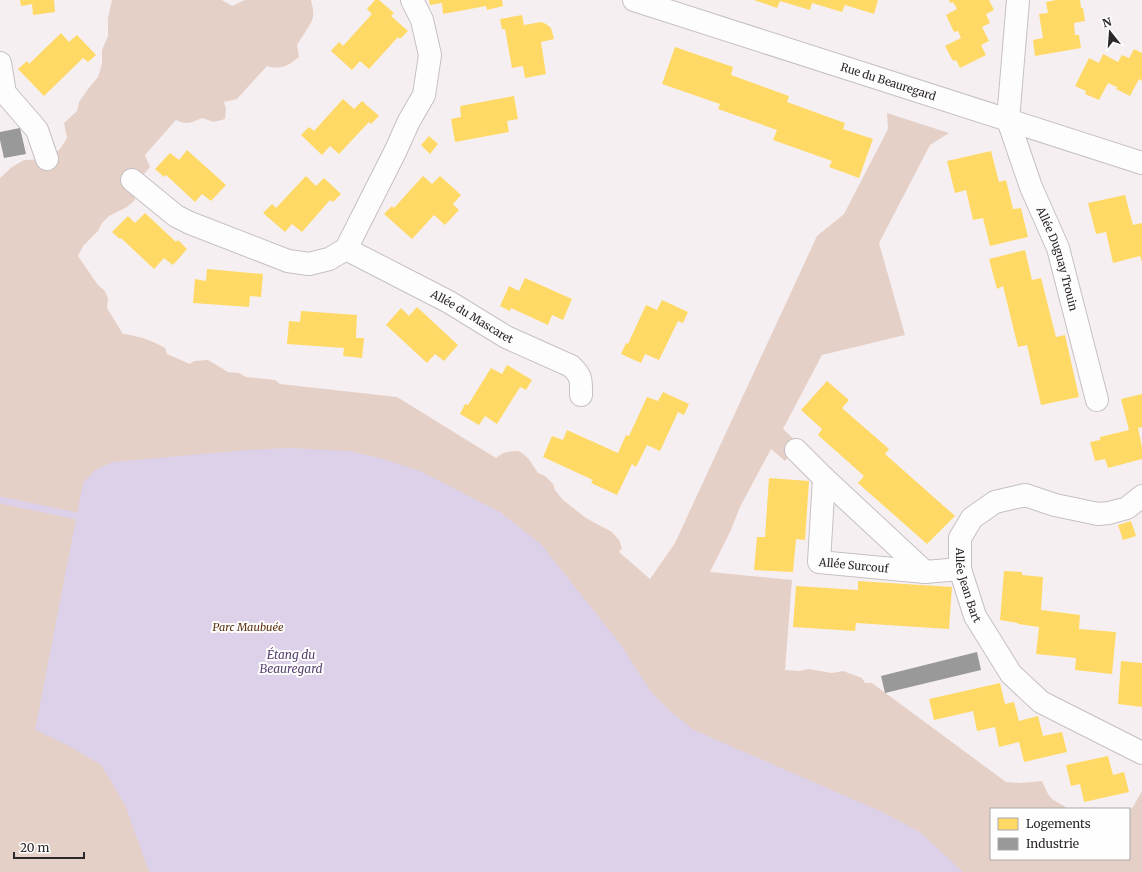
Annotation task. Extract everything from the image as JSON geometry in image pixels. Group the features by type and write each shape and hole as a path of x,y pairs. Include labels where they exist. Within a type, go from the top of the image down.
{"street":[{"path":"132,180 176,216 230,240 288,261 309,264 329,259 346,249 424,95 430,55 422,20 412,0"},
{"name":"Rue du Beauregard","path":"634,0 1142,163"},
{"path":"1008,120 1018,0"},
{"path":"0,63 5,93 37,130 47,159"},
{"name":"Allée Duguay Trouin","path":"1008,120 1031,188 1058,248 1097,400"},
{"name":"Allée du Mascaret","path":"346,249 449,302 506,337 571,366 579,374 581,382 581,395"},
{"name":"Allée Surcouf","path":"796,450 925,572"},
{"name":"Allée Surcouf","path":"824,478 819,562 925,572 960,569"},
{"name":"Allée Jean Bart","path":"1142,496 1127,508 1109,513 1098,514 1055,505 1025,495 995,502 972,518 960,538 960,569 975,616 1011,674 1041,702 1142,753"}],"green space":[{"name":"Parc Maubuée","path":"112,0 222,0 232,6 245,0 311,0 313,13 311,23 297,45 299,57 284,66 276,68 267,66 237,99 224,102 226,109 225,119 214,122 202,118 186,123 176,120 145,155 150,167 139,180 133,192 135,200 127,207 109,216 102,223 98,231 83,246 78,256 98,285 104,290 108,298 107,308 123,334 140,337 155,343 165,348 167,354 190,364 194,361 208,360 228,372 239,373 246,377 275,380 280,384 397,397 496,458 507,452 519,451 528,458 538,473 545,476 553,484 555,490 563,500 586,518 612,532 619,540 622,548 619,552 650,579 675,543 817,236 844,214 888,129 887,113 949,133 930,145 879,243 905,335 822,355 783,429 800,445 785,461 771,449 740,507 731,530 710,572 792,580 785,670 800,671 808,669 832,673 843,671 862,678 865,683 872,683 1006,782 1020,783 1042,781 1052,799 1067,808 990,808 990,860 1130,860 1130,809 1133,807 1142,791 1142,872 0,872 0,178 12,167 24,160 47,159 60,149 67,138 64,123 77,111 79,102 98,77 102,64 102,50 108,36 108,18"}],"water":[{"name":"Étang du Beauregard","path":"289,448 350,451 383,459 420,471 500,512 541,544 621,645 651,692 671,712 694,730 880,811 920,832 963,872 151,872 148,869 125,805 101,765 71,747 35,730 83,483 95,470 113,462 247,450"}],"building: Logements":[{"path":"20,0 54,0 55,12 33,15 32,4 21,6"},
{"path":"375,0 379,0 394,13 391,16 408,31 400,39 398,37 369,69 360,61 352,70 331,51 339,42 343,46 372,14 367,9"},
{"path":"429,0 502,0 503,6 487,10 486,6 443,14 442,3 430,5"},
{"path":"754,0 878,0 874,14 845,5 842,12 812,3 810,10 780,1 777,8"},
{"path":"949,0 989,0 994,10 986,14 990,23 982,27 989,41 981,45 986,55 960,68 956,60 953,61 945,46 961,38 958,31 954,32 946,15 957,9 953,2 950,3"},
{"path":"1056,0 1080,0 1085,21 1074,23 1075,35 1079,35 1081,48 1035,56 1033,40 1043,38 1039,14 1048,13 1046,2"},
{"path":"522,15 524,25 541,22 551,28 554,39 541,42 546,74 525,78 523,66 512,68 505,29 502,29 500,19"},
{"path":"61,33 69,42 77,35 96,55 88,62 83,58 44,96 18,69 27,61 29,64"},
{"path":"675,47 733,67 731,75 789,96 787,102 845,123 843,129 873,139 859,178 829,167 832,161 773,140 777,130 718,109 720,104 662,84"},
{"path":"1134,49 1142,53 1142,81 1139,79 1130,96 1108,83 1099,100 1085,94 1086,91 1075,86 1089,58 1099,63 1103,54 1118,62 1122,55 1129,58"},
{"path":"514,96 518,119 507,121 509,132 455,142 451,119 461,117 460,106"},
{"path":"343,99 354,109 362,101 379,116 371,124 369,122 339,154 330,146 322,155 301,135 309,127 314,131"},
{"path":"429,136 438,144 430,154 421,145"},
{"path":"187,150 226,185 211,201 202,194 195,202 166,175 164,177 155,169 170,153 179,160"},
{"path":"991,151 999,182 1006,180 1013,209 1021,208 1028,237 990,246 983,218 973,220 966,190 955,193 947,161"},
{"path":"306,176 316,186 324,178 341,194 333,202 330,200 302,232 292,224 285,232 263,213 272,204 276,208"},
{"path":"423,176 432,184 440,176 461,195 453,204 459,210 445,225 434,215 412,239 384,214 392,206 394,208"},
{"path":"1125,195 1133,225 1142,223 1142,262 1140,256 1113,263 1106,232 1096,234 1088,203"},
{"path":"145,213 176,242 178,240 187,249 173,265 164,258 154,269 121,238 120,239 112,232 128,216 135,223"},
{"path":"1025,250 1032,280 1041,278 1056,337 1065,335 1079,397 1041,405 1027,345 1018,347 1003,286 997,289 989,259"},
{"path":"207,269 263,274 261,297 250,296 249,307 193,303 195,279 206,281"},
{"path":"525,278 572,299 563,320 552,315 548,325 511,308 510,311 500,306 509,286 519,291"},
{"path":"662,300 688,312 683,323 678,321 659,360 645,354 641,363 621,354 626,343 628,344 646,305 657,310"},
{"path":"417,307 458,345 444,361 435,354 427,363 386,325 401,308 409,316"},
{"path":"301,311 357,315 356,338 364,338 362,358 343,356 344,348 287,344 289,321 300,322"},
{"path":"507,365 532,380 526,390 520,387 497,424 485,416 479,425 460,414 465,404 468,405 491,368 502,374"},
{"path":"827,381 849,400 842,408 889,449 885,454 955,516 927,544 858,483 864,476 818,435 822,429 801,410"},
{"path":"663,392 689,404 684,415 678,412 660,451 647,445 636,467 632,464 617,495 591,483 593,480 543,457 552,436 563,440 567,430 618,453 626,435 629,436 647,397 658,401"},
{"path":"1142,394 1142,427 1138,428 1142,447 1142,459 1108,468 1105,459 1095,461 1090,442 1100,440 1100,437 1129,430 1121,399"},
{"path":"769,478 809,481 805,540 796,539 793,572 754,570 757,537 765,537"},
{"path":"1131,521 1136,536 1123,540 1118,525"},
{"path":"1004,571 1022,572 1022,575 1043,577 1041,610 1080,615 1079,629 1116,632 1112,674 1075,670 1076,658 1036,654 1039,627 1000,620"},
{"path":"858,581 952,587 949,629 856,623 855,631 793,627 796,586 858,590"},
{"path":"1121,661 1142,663 1142,707 1118,704"},
{"path":"1000,683 1005,704 1014,702 1019,721 1038,716 1043,736 1062,732 1067,752 1024,762 1019,742 999,747 995,727 977,731 973,711 934,720 929,699"},
{"path":"1108,756 1113,775 1124,772 1129,792 1084,802 1080,784 1071,786 1066,765"}],"building: Industrie":[{"path":"20,128 26,154 4,158 0,140 0,132"},
{"path":"977,652 981,670 885,693 881,676"}],"waterway":[{"path":"0,500 77,516"}]}
